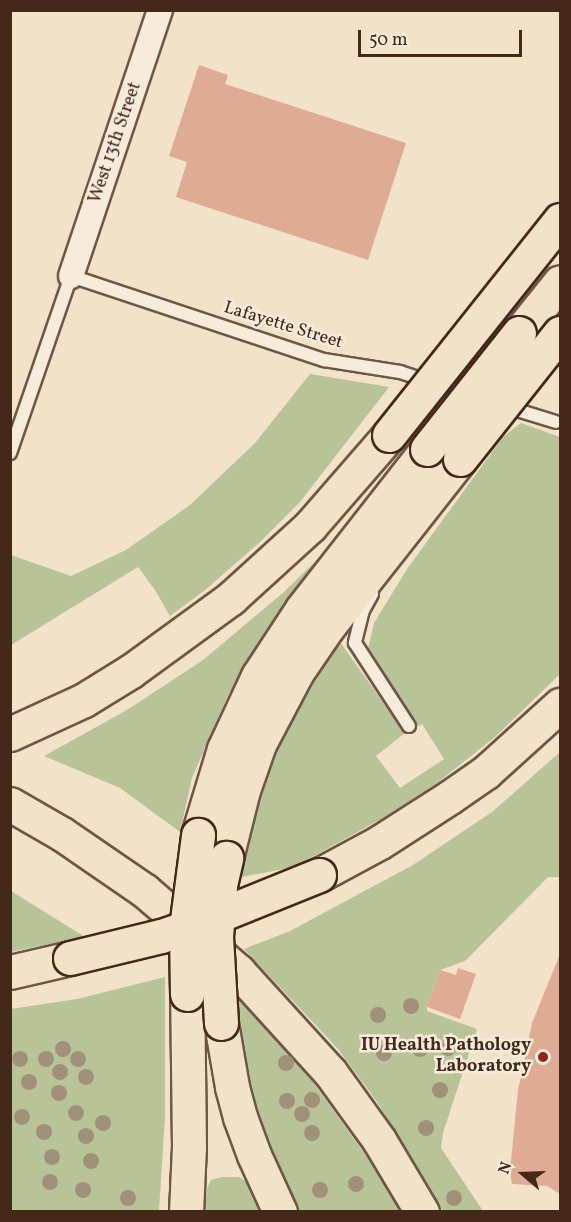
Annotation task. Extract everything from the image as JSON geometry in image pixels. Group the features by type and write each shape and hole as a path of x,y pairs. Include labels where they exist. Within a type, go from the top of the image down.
{"highway":[{"path":"10,734 84,700 131,671 231,598 310,526 389,435 561,220"},
{"path":"186,1212 189,1148 186,928 198,835 224,749 258,676 302,609 561,282"},
{"path":"280,1212 254,1155 240,1117 232,1087 221,1023 216,937 220,885 251,766 283,696 327,628 561,333"},
{"path":"10,972 160,936 204,921 319,874 380,842 486,772 561,705"},
{"path":"10,804 62,834 145,891 238,971 330,1072 379,1140 422,1212"}],"street":[{"name":"West 13th Street","path":"71,276 160,10"}],"lane":[{"name":"Lafayette Street","path":"71,276 324,360 400,372 556,422"},
{"path":"10,453 71,276"},
{"path":"409,726 355,643 363,610 426,502"}],"green space":[{"path":"310,374 389,387 300,502 260,542 204,591 170,616 138,567 11,645 11,555 71,576 126,550 190,505 255,443"},
{"path":"521,423 560,437 560,674 495,737 437,783 383,818 294,867 237,878 255,804 273,754 304,695 340,642 405,733 376,756 400,788 444,759 422,724 416,728 367,653 374,623 407,569 503,437"},
{"path":"335,542 272,623 227,697 192,778 180,832 120,788 44,756 127,710 203,660 284,592"},
{"path":"560,752 560,877 548,877 465,961 440,970 427,1007 427,1011 477,1029 443,1133 441,1148 483,1211 443,1211 377,1102 338,1049 244,949 290,931 413,865 492,812"},
{"path":"11,891 85,937 11,952"},
{"path":"165,977 165,1117 159,1211 11,1211 11,1009 77,999"},
{"path":"233,994 275,1037 313,1082 380,1175 401,1211 295,1211 248,1098"},
{"path":"222,1177 239,1177 247,1182 260,1211 204,1211 205,1193 211,1180"}],"building":[{"path":"199,65 228,75 225,84 406,143 368,260 176,197 187,162 169,156"},
{"name":"IU Health Pathology Laboratory","path":"560,954 560,1194 547,1186 512,1184 510,1171 518,1090 532,1023"},
{"path":"458,968 476,974 460,1019 427,1007 440,970 456,975"}],"place":[{"name":"IU Health Pathology Laboratory","path":"543,1057"}]}
